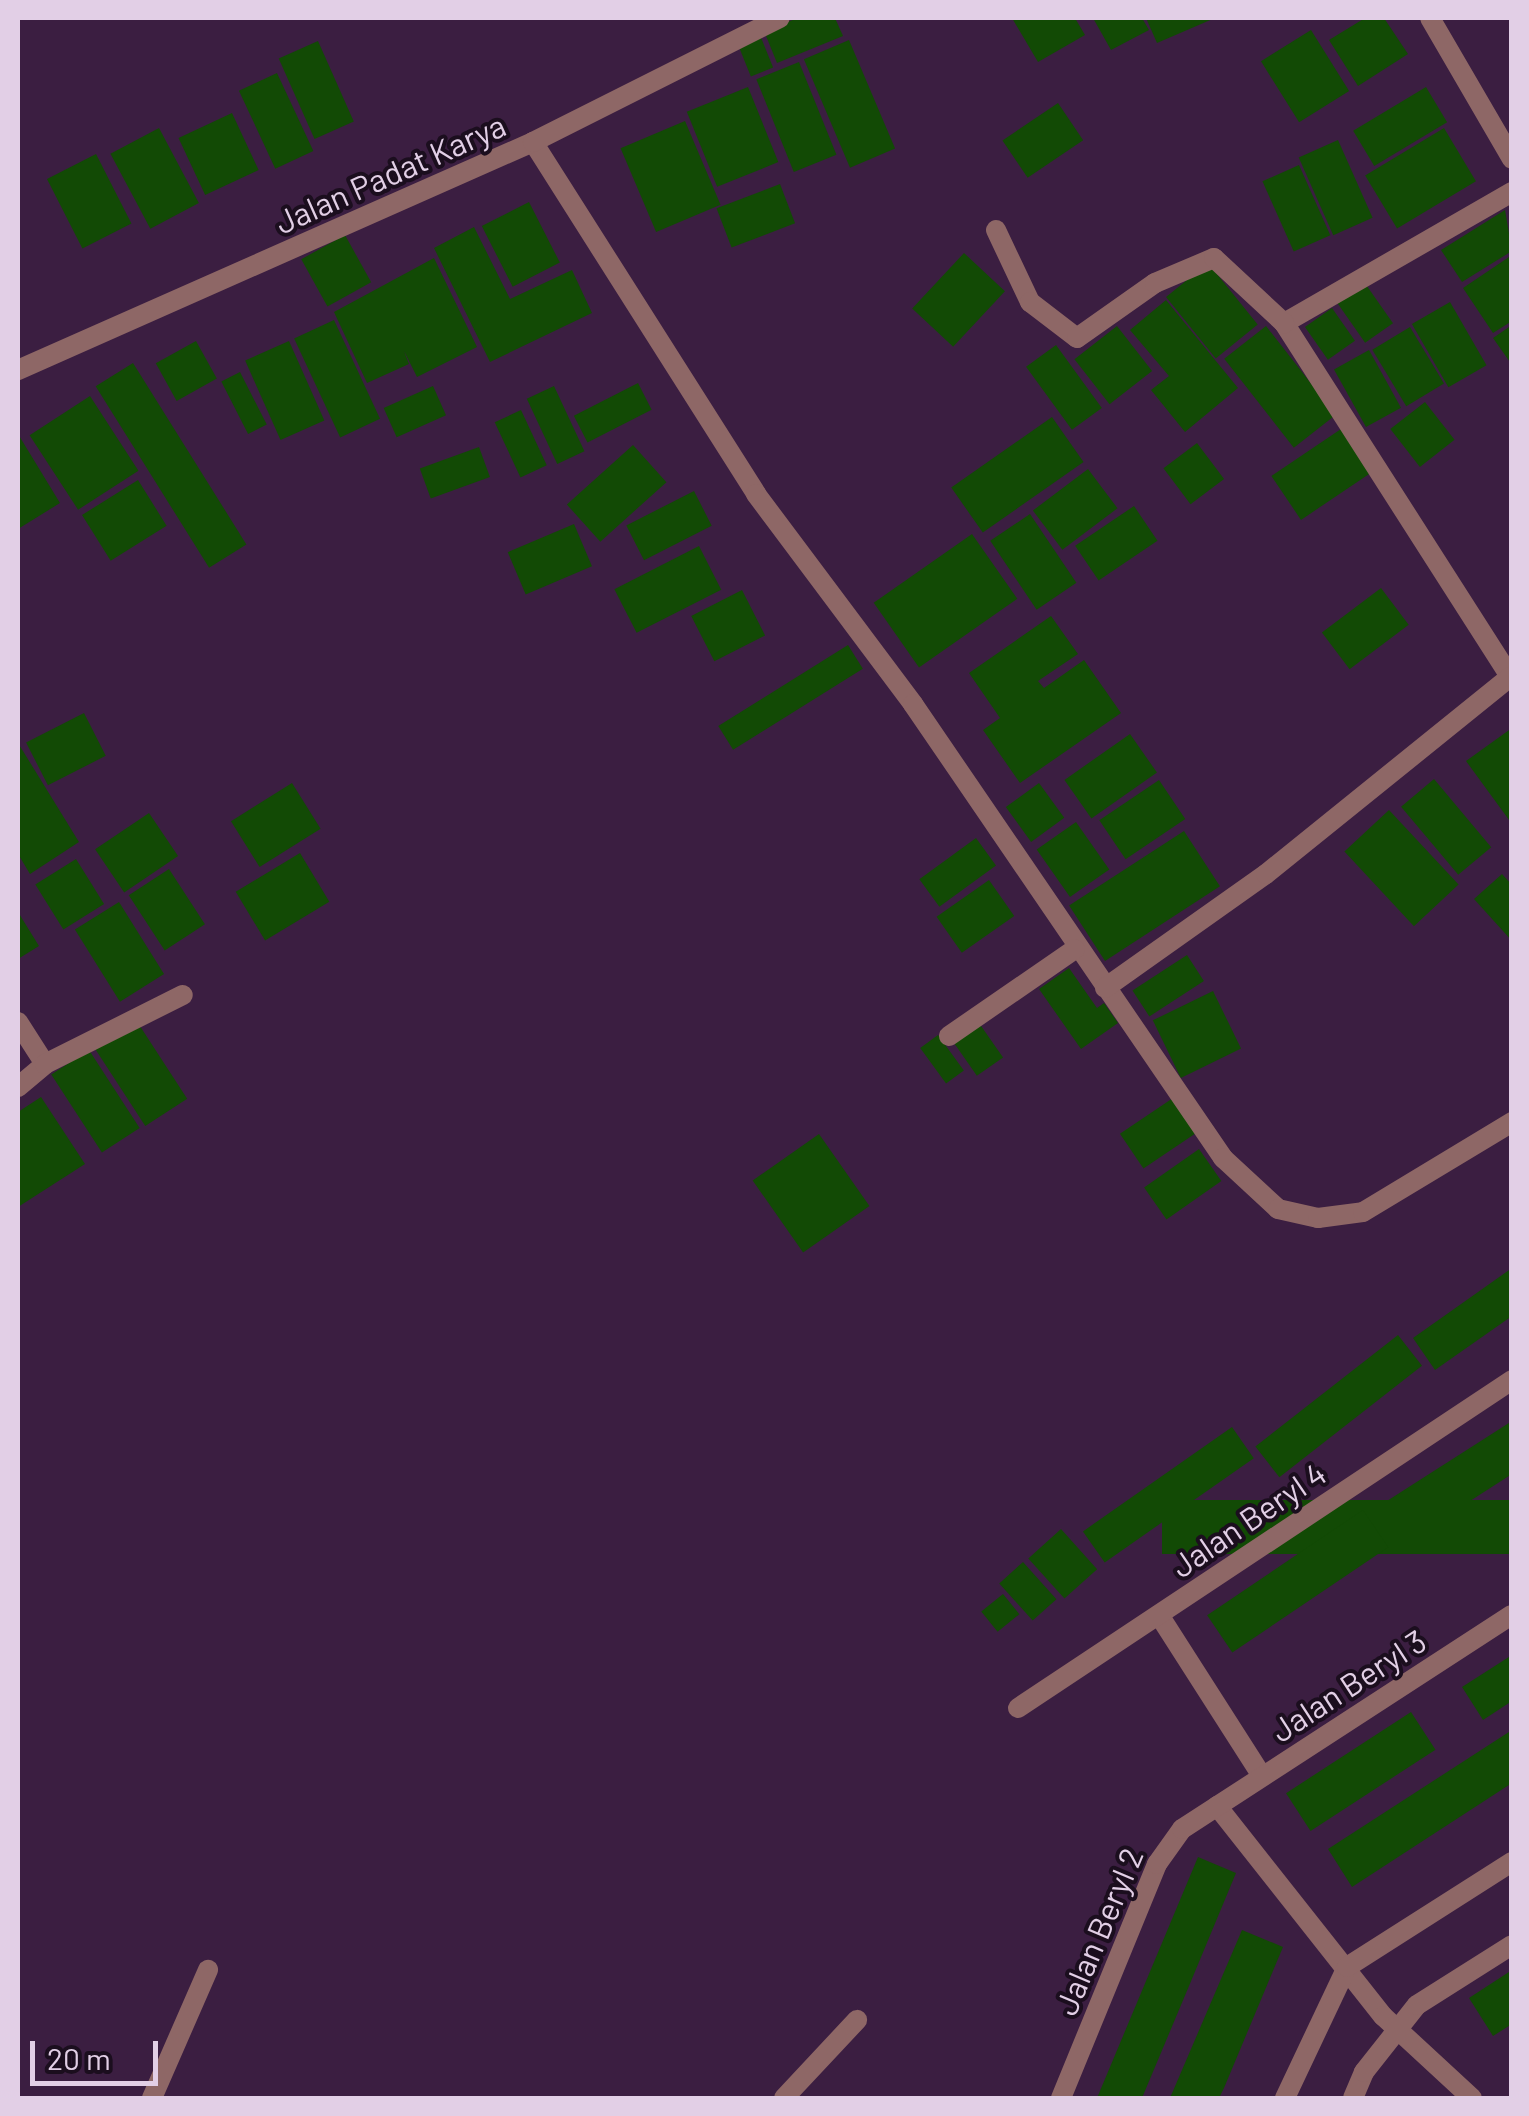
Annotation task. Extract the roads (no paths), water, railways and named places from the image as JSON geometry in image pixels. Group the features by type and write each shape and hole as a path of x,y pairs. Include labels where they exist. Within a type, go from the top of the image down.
{"street":[{"name":"Jalan Padat Karya","path":"18,370 533,142 780,18"},
{"path":"1430,18 1512,159"},
{"path":"533,142 718,439 913,704 1076,949 1224,1158 1278,1210 1318,1218 1363,1212 1512,1122"},
{"path":"1284,324 1512,192"},
{"path":"996,230 1030,302 1077,338 1155,283 1214,258 1284,324 1511,678 1266,874 1104,988"},
{"path":"950,1036 1076,949"},
{"path":"18,1087 45,1064 183,996"},
{"path":"18,1022 45,1064"},
{"name":"Jalan Beryl 4","path":"1018,1708 1512,1380"},
{"path":"1159,1614 1262,1776"},
{"name":"Jalan Beryl 3","path":"1216,1806 1512,1615"},
{"path":"1216,1806 1389,2022 1472,2098"},
{"name":"Jalan Beryl 2","path":"1061,2098 1168,1844 1216,1806"},
{"path":"1285,2098 1347,1967 1512,1862"},
{"path":"1353,2098 1389,2022 1512,1946"},
{"path":"152,2098 208,1970"},
{"path":"784,2098 858,2020"}]}
